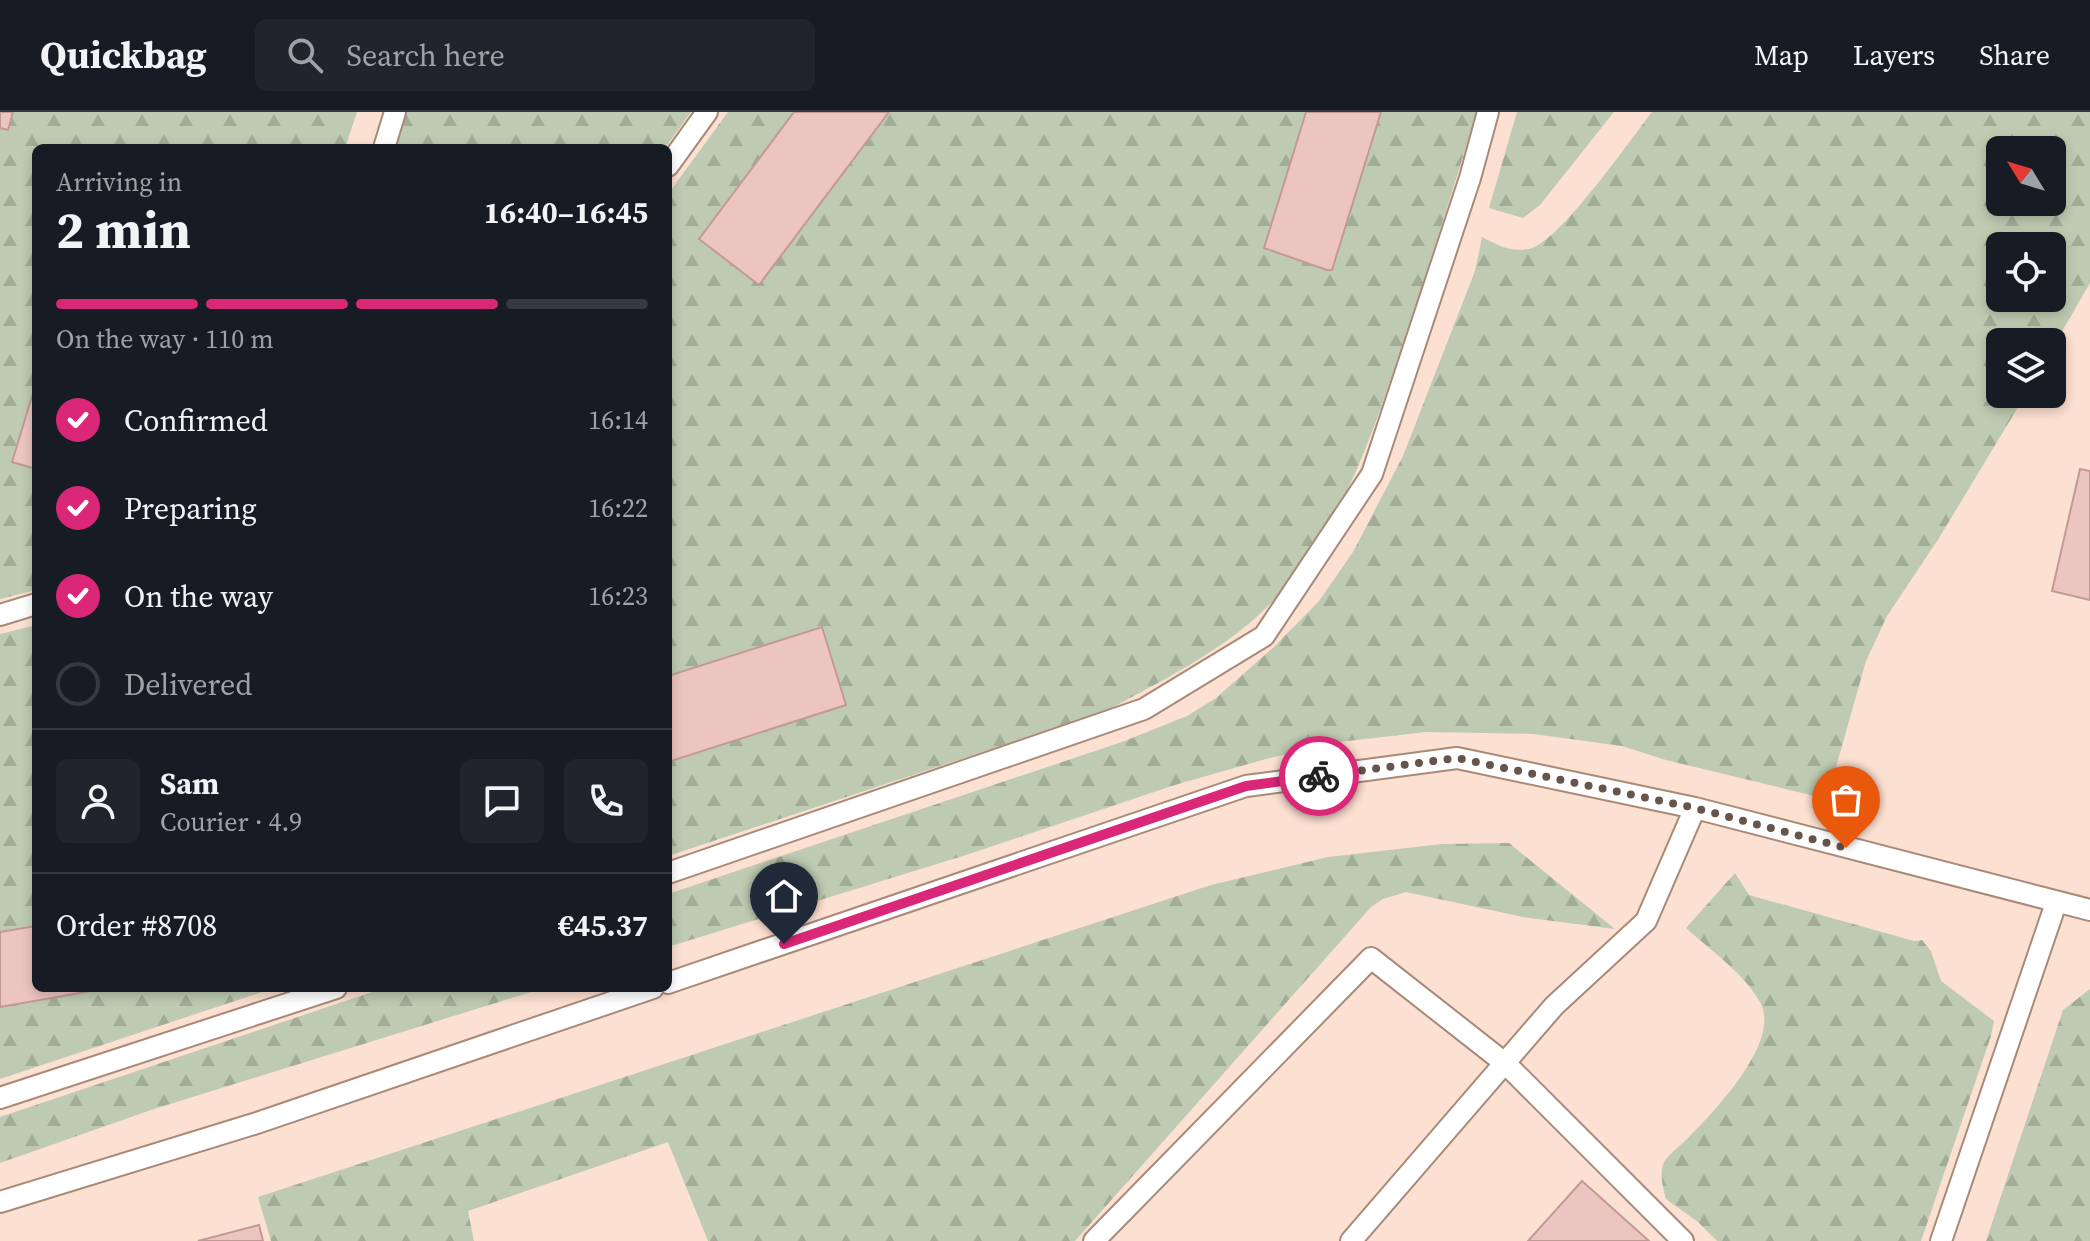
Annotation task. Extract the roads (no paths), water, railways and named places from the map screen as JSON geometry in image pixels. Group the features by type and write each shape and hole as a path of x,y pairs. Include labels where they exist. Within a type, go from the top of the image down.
{"lane":[{"path":"385,144 395,112"},
{"path":"672,160 707,112"},
{"path":"672,872 1144,709 1264,636 1372,474 1470,178 1488,112"},
{"path":"0,615 32,605"},
{"path":"672,982 1246,786 1457,758 1695,808 2090,910"},
{"path":"1351,1241 1554,1006 1646,921 1695,808"},
{"path":"1941,1241 2056,903"},
{"path":"1094,1241 1371,958 1506,1064 1683,1241"},
{"path":"0,1098 324,992"},
{"path":"0,1202 257,1123 641,992"}]}
